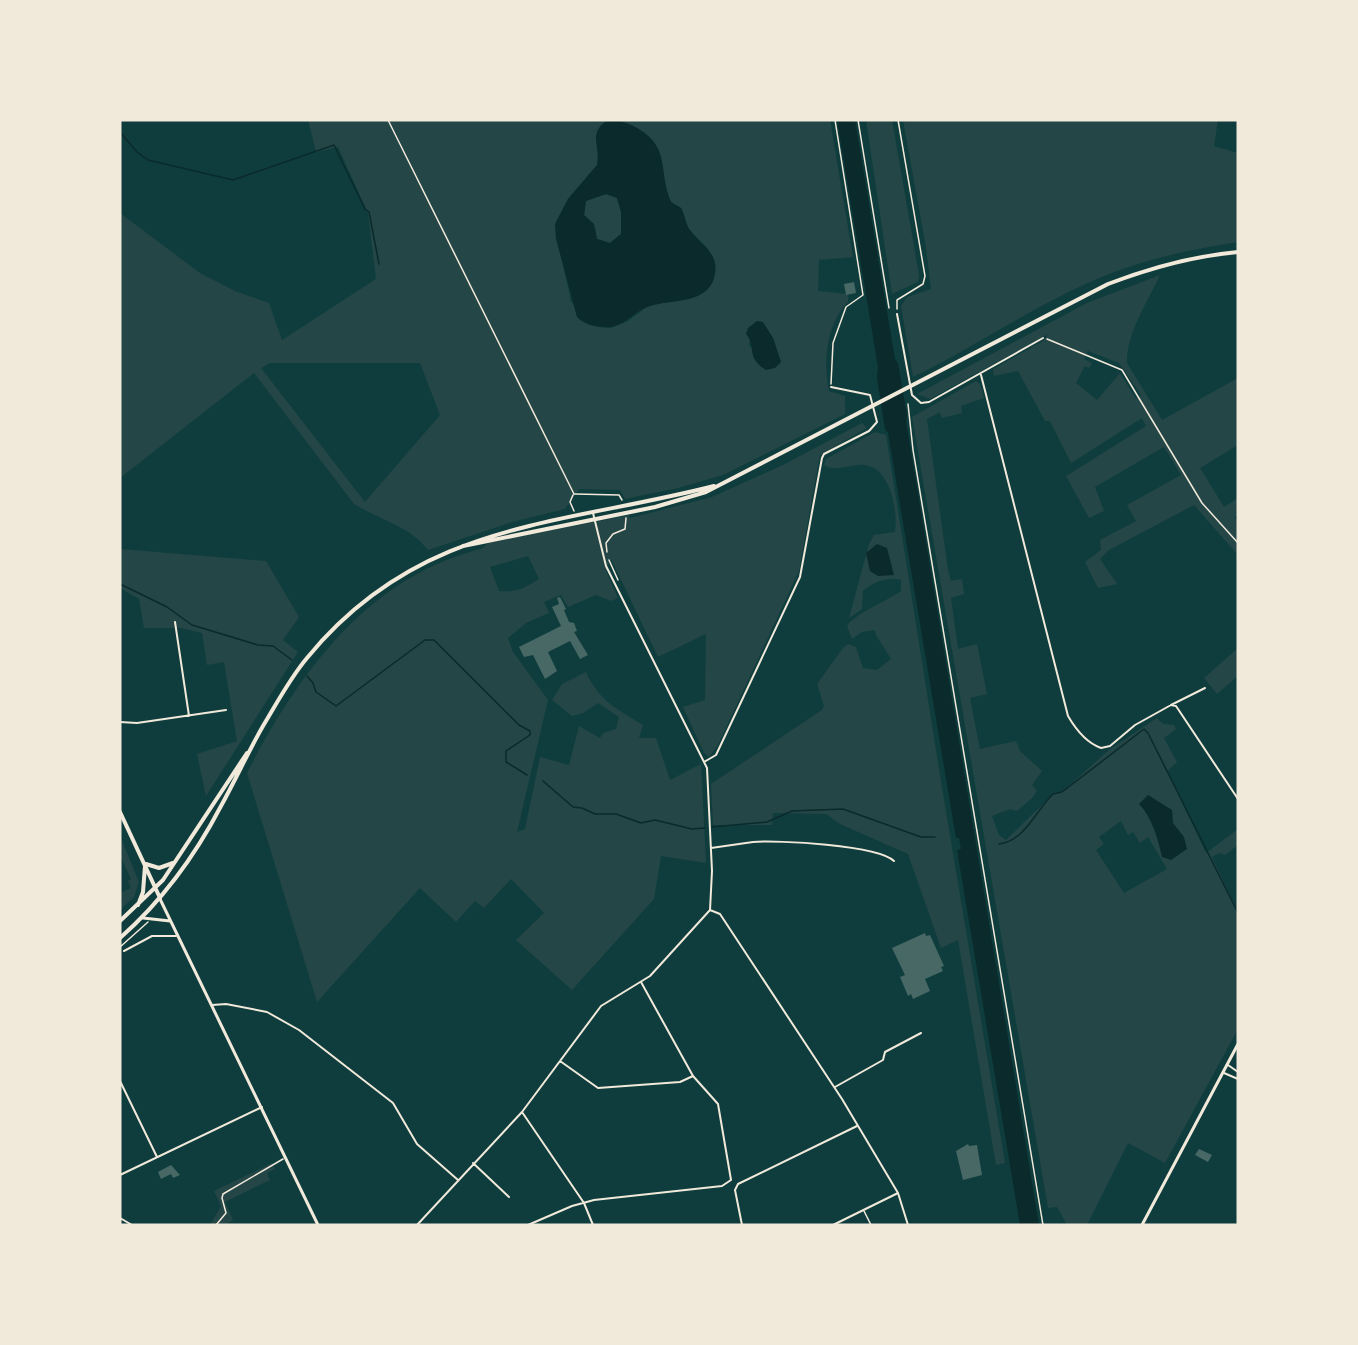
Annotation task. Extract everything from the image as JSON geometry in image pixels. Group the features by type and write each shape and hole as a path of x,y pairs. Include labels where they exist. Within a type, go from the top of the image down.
{"main road":[{"path":"463,546 686,499 723,483 1108,284 1138,272 1186,260 1238,252"},
{"path":"120,938 160,899 209,828 247,752 306,658 362,602 411,568 463,546 507,531 723,483"},
{"path":"120,921 155,888 176,861 242,756 247,752"},
{"path":"120,812 160,899"},
{"path":"145,864 161,868 176,861"},
{"path":"138,906 143,892 145,864"}],"street":[{"path":"858,120 888,308"},
{"path":"897,314 915,400 921,403 929,402 981,375 1043,338"},
{"path":"981,375 1068,716 1079,732 1101,748 1110,746 1135,725 1205,688"},
{"path":"704,762 716,755 800,578 806,560 824,454 869,431 876,422 870,395 831,387"},
{"path":"417,1225 522,1112 601,1006 641,982 668,959 711,910 707,772 603,560 592,512"},
{"path":"175,622 189,716"},
{"path":"1171,705 1176,706 1238,798"},
{"path":"120,722 136,723 226,710"},
{"path":"710,848 754,842 818,845 872,851 894,861"},
{"path":"160,899 318,1225"},
{"path":"711,910 720,914 835,1087 898,1193 908,1225"},
{"path":"143,918 172,922"},
{"path":"123,951 152,936 178,936"},
{"path":"528,1225 584,1203 722,1186 731,1180 718,1104 693,1076 641,982"},
{"path":"212,1005 226,1004 263,1011 299,1030 393,1103 417,1144 458,1180"},
{"path":"835,1087 883,1060 885,1052 921,1033"},
{"path":"1142,1225 1238,1044"},
{"path":"560,1061 598,1088 680,1082 693,1076"},
{"path":"1228,1065 1238,1072"},
{"path":"1224,1073 1238,1079"},
{"path":"120,1081 156,1157"},
{"path":"120,1175 262,1107"},
{"path":"522,1112 584,1203 593,1225"},
{"path":"742,1225 735,1190 738,1184 857,1126"},
{"path":"473,1163 509,1197"},
{"path":"833,1225 898,1193"},
{"path":"864,1210 871,1225"},
{"path":"120,1218 132,1225"}],"path":[{"path":"388,120 574,494"},
{"path":"831,387 833,344 846,307 863,295 835,120"},
{"path":"897,314 897,300 923,284 925,276 898,120"},
{"path":"1043,338 1122,370 1202,503 1238,543"},
{"path":"908,404 913,450 1043,1225"},
{"path":"574,494 619,495 622,500"},
{"path":"574,494 570,501 574,511"},
{"path":"609,559 606,543 613,534 625,529 626,518"},
{"path":"120,947 149,922"},
{"path":"216,1225 226,1213 223,1194 252,1175 286,1158"}],"shaded area":[{"path":"308,120 608,120 598,130 597,165 568,199 555,224 571,302 599,327 611,328 628,321 648,306 699,295 710,286 709,250 689,229 681,208 671,202 655,144 636,128 618,120 830,120 853,257 819,260 818,291 848,294 848,302 835,321 831,332 826,368 829,391 845,396 845,414 723,475 678,488 625,499 620,490 579,489 565,509 512,522 428,550 403,529 354,504 254,373 120,478 120,213 200,273 235,291 269,303 282,340 376,279 368,213 338,147 316,152","holes":["773,338 781,362 749,346 750,340","270,363 420,363 440,415 365,502 261,368"]},
{"path":"608,120 628,124 639,129 656,145 660,153 671,202 681,208 689,229 708,249 715,266 712,284 698,296 650,306 622,323 609,327 591,325 577,317 556,239 555,224 568,199 597,165 596,135","holes":["606,194 617,198 621,212 621,234 610,243 597,239 594,224 584,215 586,201"]},
{"path":"837,120 855,120 895,359 898,363 907,415 906,421 1039,1225 1020,1225 957,850 961,849 959,838 956,838 888,433 885,429 877,379 878,367"},
{"path":"866,120 892,120 919,275 918,282 892,294"},
{"path":"903,120 1218,120 1214,146 1238,153 1238,242 1162,257 1106,275 1043,305 913,377 901,306 907,297 931,289"},
{"path":"606,194 617,198 621,212 621,234 610,243 597,239 595,228 584,215 586,201"},
{"path":"1160,275 1134,329 1127,363 1162,420 1238,378 1238,445 1200,468 1224,507 1238,498 1238,515 1234,517 1238,522 1238,555 1194,505 1109,550 1100,559 1117,584 1098,588 1085,562 1101,550 1100,540 1136,521 1127,505 1181,475 1164,447 1095,487 1104,511 1089,518 1066,476 1146,426 1142,418 1071,463 1050,421 1045,421 1018,371 994,376 993,369 1043,341 1048,334 930,399 917,394 1087,303","holes":["1088,351 1119,363 1141,395 1136,399 1120,373 1097,400 1076,383 1085,366 1089,368 1092,363 1084,359"]},
{"path":"757,321 763,322 773,338 781,362 775,368 766,370 753,356 751,343 746,334 748,328"},
{"path":"976,381 980,384 984,398 961,406 962,413 942,418 940,412 927,419 948,570 951,581 962,579 964,594 951,598 958,649 977,644 987,694 970,698 980,749 1016,741 1020,751 1042,771 1032,785 1037,791 1032,798 1017,811 1010,809 992,816 999,835 1006,840 1053,794 1062,792 1110,749 1157,718 1163,724 1174,725 1176,729 1164,738 1177,762 1167,771 1206,853 1238,829 1238,845 1225,855 1219,853 1212,857 1238,912 1238,1029 1165,1163 1128,1143 1087,1225 1067,1225 1057,1207 1048,1208 912,417","holes":["1121,821 1128,835 1133,832 1140,843 1148,837 1167,869 1124,893 1096,850 1104,844 1099,837"]},
{"path":"862,423 867,428 820,455 799,571 718,745 709,757 704,753 683,707 705,700 706,634 658,657 611,559 606,571 618,598 611,601 596,595 568,607 561,595 544,602 549,613 526,623 508,638 513,652 548,700 517,832 525,829 540,757 569,765 579,726 600,738 603,733 616,729 619,717 598,703 583,713 572,716 552,700 562,684 586,672 603,697 617,709 643,725 639,738 656,738 670,780 701,764 706,863 661,856 654,899 572,990 516,940 544,913 511,879 484,908 475,901 456,922 420,888 317,1002 247,773 282,711 324,653 348,626 375,602 404,582 441,562 483,548 488,543 629,515 630,518 712,497 783,465","holes":["528,556 539,579 520,589 499,591 490,567"]},
{"path":"875,432 886,435 1005,1163 996,1165 958,940 941,948 908,854 840,824 826,814 773,813 772,825 713,825 711,784 822,710 824,706 817,684 843,648 848,644 856,647 863,668 877,670 891,659 875,630 862,632 852,639 847,626 863,612 901,591 901,580 896,579 886,579 871,585 863,591 862,609 849,618 869,544 874,535 895,532 894,503 891,492 887,482 874,468 865,465 834,468 824,465 826,459"},
{"path":"877,544 887,548 894,575 878,576 870,571 866,553"},
{"path":"120,549 266,561 299,617 283,640 298,652 206,796 197,754 237,741 224,662 207,665 202,633 181,628 144,628 139,599 120,588"},
{"path":"1238,648 1238,676 1217,694 1204,678"},
{"path":"1148,795 1172,810 1173,823 1184,837 1187,849 1171,860 1162,857 1151,822 1139,804"},
{"path":"120,836 139,882 134,897 120,910 120,893 131,888 128,881 131,879 120,856"},
{"path":"272,1163 275,1169 267,1173 270,1180 225,1202 233,1220 225,1225 210,1225 221,1206 214,1191"}],"building":[{"path":"854,282 856,293 846,295 844,284"},
{"path":"560,597 569,622 574,623 577,631 574,632 588,655 580,659 570,641 548,652 557,671 545,679 533,655 524,657 519,647 561,626 552,607 559,604 557,598"},
{"path":"925,933 926,936 930,935 944,966 941,967 943,971 925,979 930,991 913,999 911,994 908,996 900,977 905,975 892,948"},
{"path":"968,1144 969,1146 977,1145 982,1175 963,1180 956,1151"},
{"path":"1199,1149 1212,1155 1208,1162 1195,1155"},
{"path":"171,1165 180,1175 173,1178 171,1174 161,1179 158,1172"}],"waterway":[{"path":"120,132 137,152 148,160 233,180 334,145 365,209 369,212 379,264"},
{"path":"120,584 167,607 192,625 258,645 273,646 292,660"},
{"path":"307,676 316,692 336,706 425,640 434,640 519,725 530,731 530,735 506,751 506,762 527,775"},
{"path":"999,844 1008,842 1023,831 1053,794 1062,792 1144,729 1238,913"},
{"path":"543,781 573,807 595,814 616,814 641,823 655,820 692,829 705,828"},
{"path":"712,827 767,822 792,811 843,809 921,837 935,837"}]}
